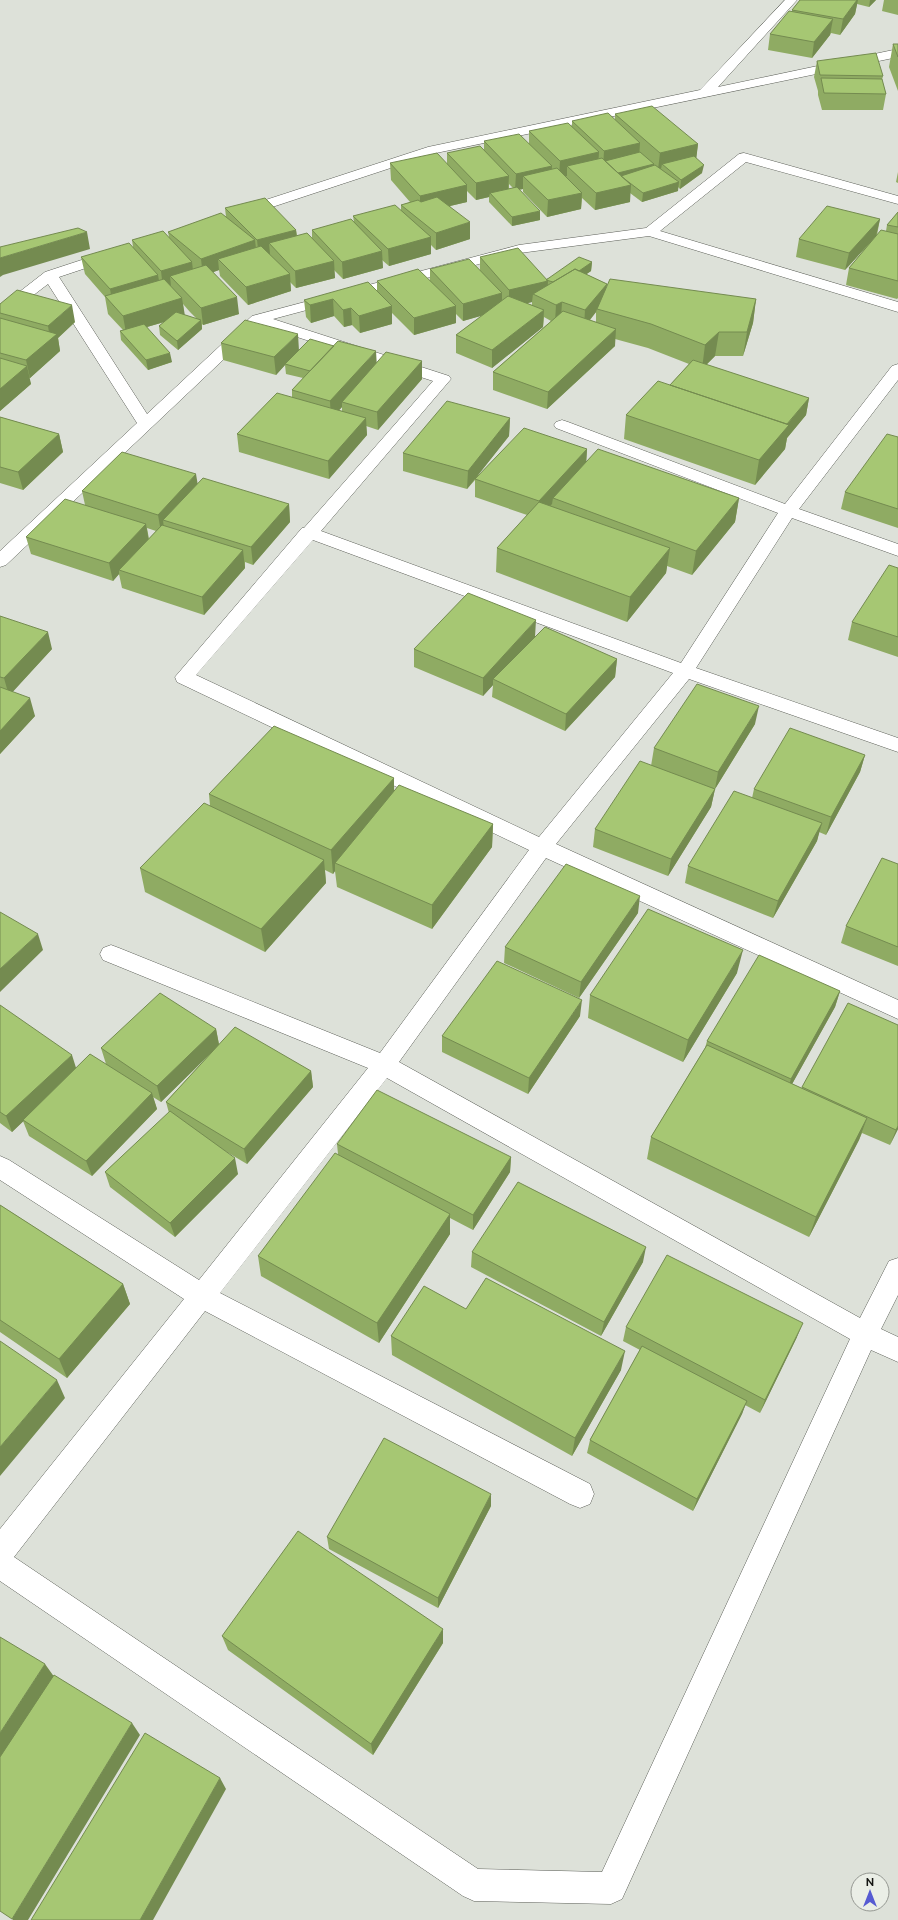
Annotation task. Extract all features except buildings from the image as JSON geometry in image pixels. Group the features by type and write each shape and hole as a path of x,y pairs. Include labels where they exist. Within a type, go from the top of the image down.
{"street":[{"path":"705,93 791,0"},
{"path":"230,216 433,150 898,53"},
{"path":"650,232 744,157 898,200"},
{"path":"0,561 257,319 519,249 650,232 898,307"},
{"path":"0,314 50,275 125,250"},
{"path":"50,275 146,424"},
{"path":"257,319 443,379 308,532 184,677 542,847 898,1010"},
{"path":"0,1552 384,1065 542,847 685,671 788,511 898,369"},
{"path":"562,425 788,511 898,550"},
{"path":"308,532 685,671 898,745"},
{"path":"111,954 384,1065 865,1334 898,1350"},
{"path":"0,1167 201,1296 580,1494"},
{"path":"0,1564 474,1885 611,1888 865,1334 898,1269"}]}
